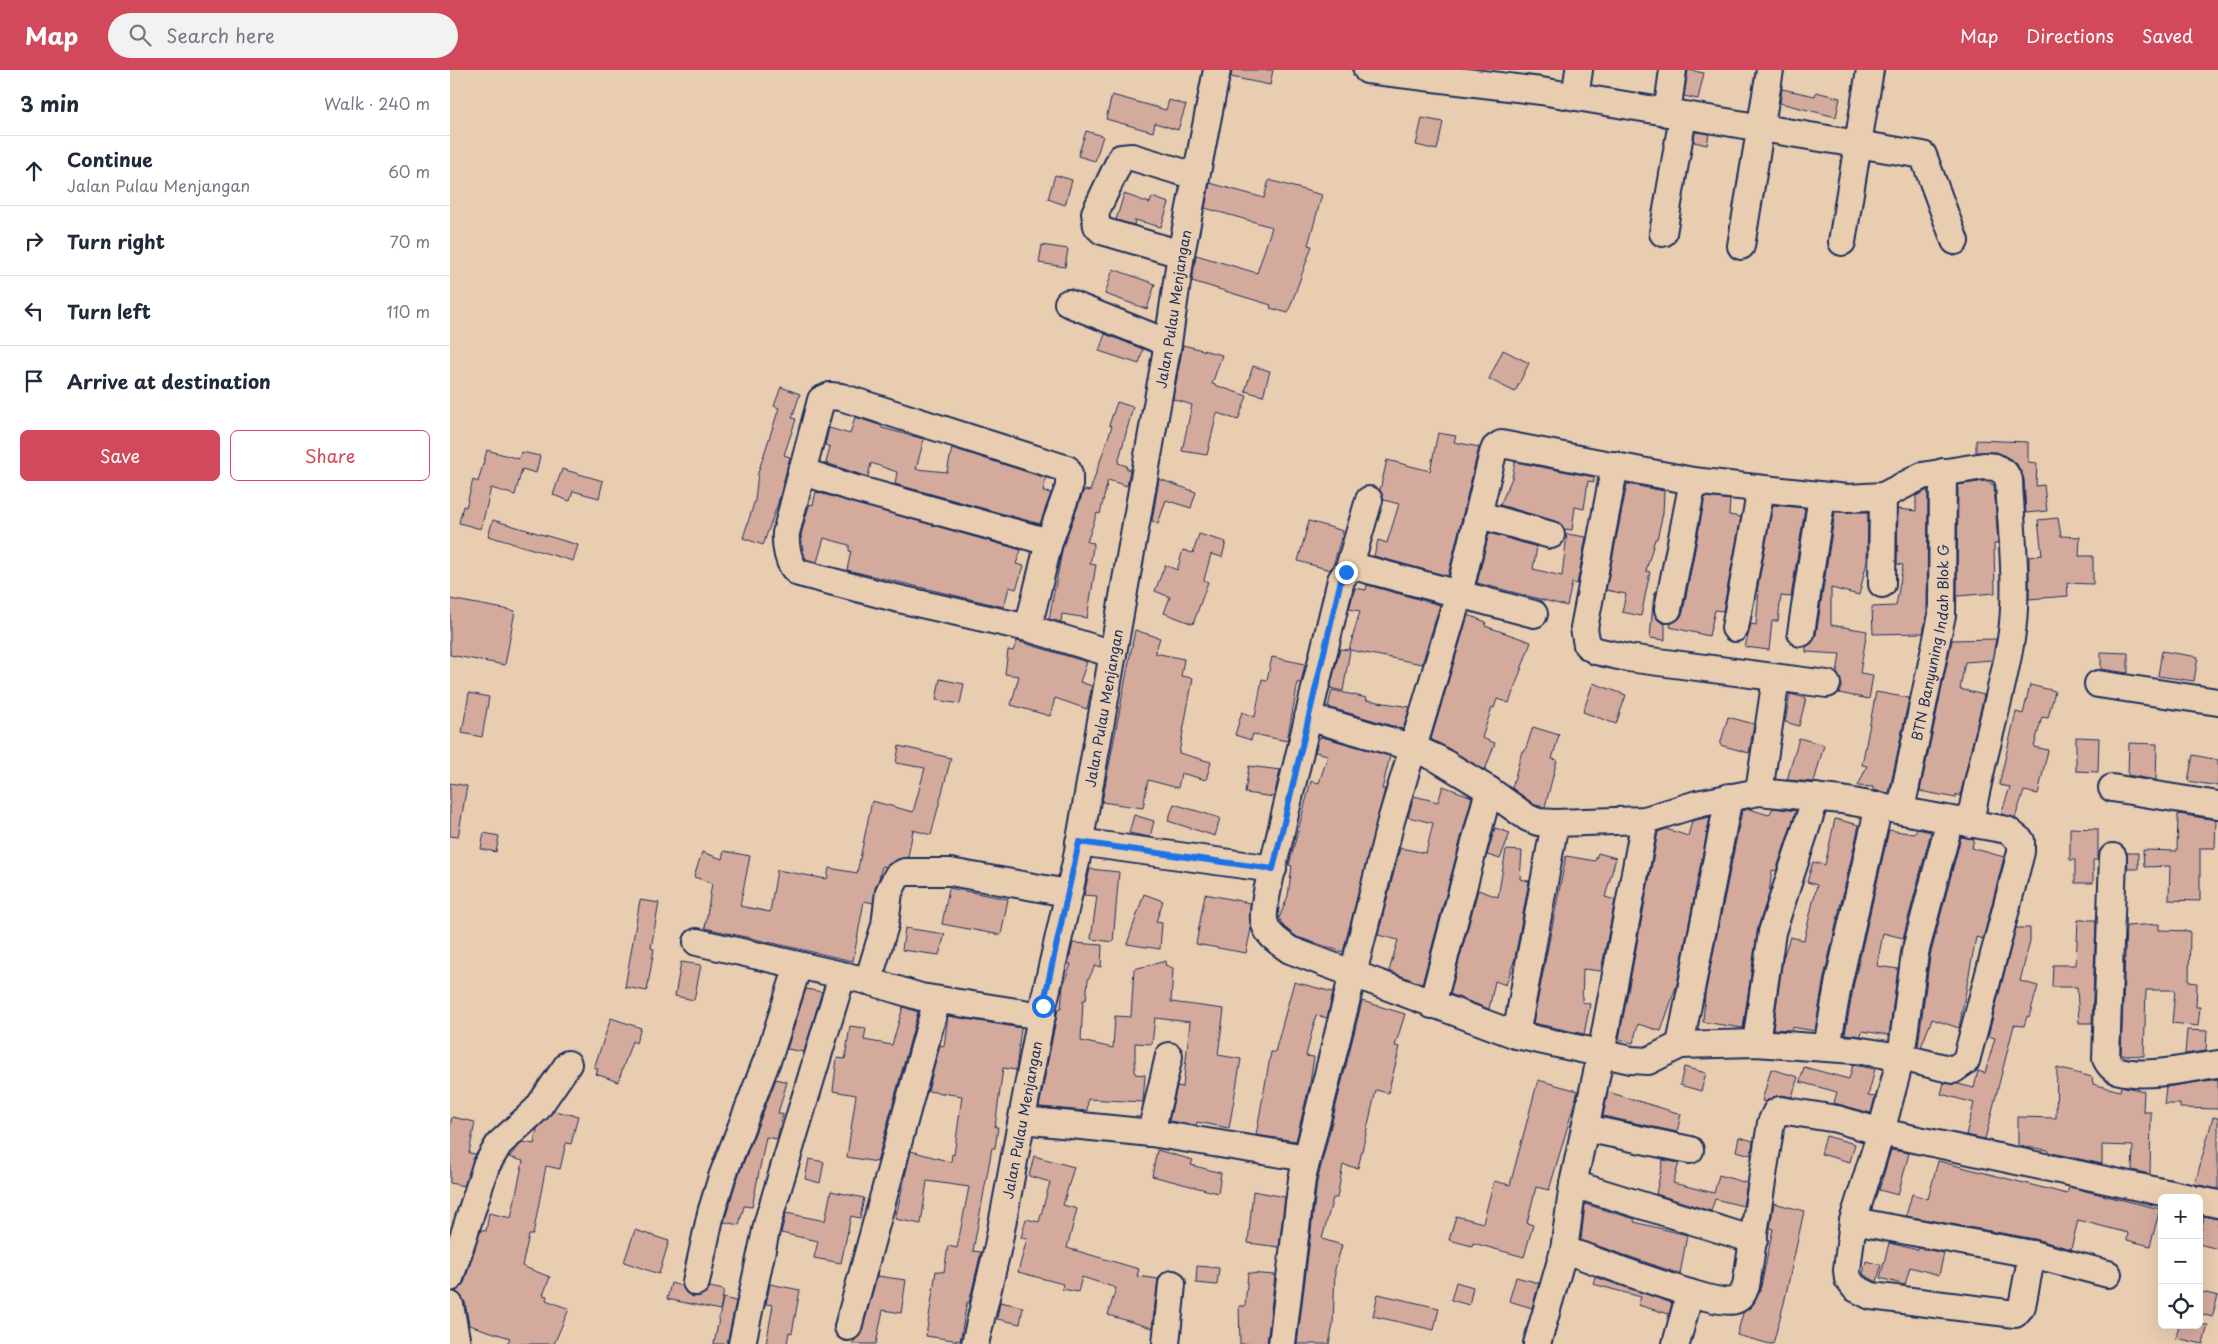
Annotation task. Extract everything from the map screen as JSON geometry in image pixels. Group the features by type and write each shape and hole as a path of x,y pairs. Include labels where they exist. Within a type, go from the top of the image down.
{"street":[{"name":"Jalan Pulau Menjangan","path":"975,1344 998,1246 1042,1016 1079,842 1168,343 1181,254 1217,70"},
{"path":"1367,70 1541,90 1675,115 1923,155 1955,241"},
{"path":"1574,97 1579,70"},
{"path":"1663,233 1675,115 1673,70"},
{"path":"1741,246 1770,70"},
{"path":"1842,242 1870,70"},
{"path":"1181,254 1102,231 1097,226 1094,214 1121,158 1132,158 1195,176"},
{"path":"1068,303 1168,343"},
{"path":"1028,628 1048,542 1069,487 1069,474 1063,466 841,397 830,396 821,400 801,471 785,545 793,570 895,598 1028,628 1113,654"},
{"path":"1282,1344 1296,1223 1307,1158 1391,821 1459,594 1480,515 1493,453 1498,445 1501,444 1693,481 1847,498 1882,496 1922,476 1943,472 1984,466 1995,467 2004,472 2009,480 2013,566 2011,637 1975,792 1960,822 1915,953 1901,1057 1881,1132 1853,1221 1848,1278 1855,1288 1871,1296 2015,1314 2022,1306 2032,1254"},
{"path":"1614,465 1584,628 1587,645 1596,651 1628,658 1827,684"},
{"path":"801,471 856,489 1048,542"},
{"name":"BTN Banyuning Indah Blok G","path":"1827,1047 1839,980 1890,808 1942,615 1943,472"},
{"path":"1668,609 1693,481"},
{"path":"1735,628 1761,489"},
{"path":"1802,633 1822,496"},
{"path":"1882,496 1882,584"},
{"path":"1308,717 1414,748 1438,759 1528,818 1538,822 1645,820 1728,797 1759,792 1816,797 1890,808 2007,830 2021,841 2021,852 1970,1052 1966,1061 1953,1070 1901,1057 1827,1047 1791,1047 1756,1043 1680,1045 1648,1061 1602,1054 1516,1035 1290,950 1275,940 1266,929 1264,918 1273,869 1308,717 1341,580 1349,568 1369,500"},
{"path":"1480,515 1551,535"},
{"path":"1349,568 1358,567 1534,614"},
{"path":"1759,792 1776,678"},
{"path":"2098,684 2218,702"},
{"path":"2112,788 2218,805"},
{"path":"1432,1005 1488,790"},
{"path":"1680,1045 1728,797"},
{"path":"1756,1043 1772,932 1816,797"},
{"path":"1537,1344 1564,1250 1573,1184 1602,1054 1645,820"},
{"path":"1516,1035 1555,823"},
{"path":"1079,842 1273,869"},
{"path":"2113,857 2106,1059 2109,1065 2120,1071 2146,1073 2218,1064"},
{"path":"868,981 885,925 889,892 897,876 905,872 950,872 1067,893"},
{"path":"697,942 868,981 937,1000 1042,1016"},
{"path":"696,1282 711,1212 722,1177 770,1050 798,966"},
{"path":"742,1344 768,1221 842,976"},
{"path":"848,1326 937,1000"},
{"path":"1151,1133 1170,1056"},
{"path":"450,1278 486,1166 500,1144 537,1109 568,1064"},
{"path":"1564,1250 1690,1293 1727,1302 1736,1300 1742,1295 1746,1286 1771,1123 1776,1112 1787,1111 1837,1119 1881,1132 2171,1194"},
{"path":"1022,1120 1151,1133 1307,1158"},
{"path":"1584,1128 1690,1150"},
{"path":"1573,1184 1754,1240"},
{"path":"2203,1201 2218,1204"},
{"path":"1853,1221 2032,1254 2108,1274"},
{"path":"1166,1344 1172,1284"},
{"path":"1676,1344 1690,1293"},
{"path":"450,1305 457,1344"}],"building":[{"path":"1232,70 1273,70 1270,85 1231,77"},
{"path":"1688,70 1704,73 1698,99 1684,96"},
{"path":"1782,89 1815,96 1816,92 1840,98 1836,117 1780,103"},
{"path":"1112,95 1166,110 1169,100 1186,105 1178,130 1155,123 1153,132 1106,119"},
{"path":"1422,118 1443,122 1437,150 1416,145"},
{"path":"1086,131 1103,136 1095,161 1078,156"},
{"path":"1695,132 1709,134 1707,145 1694,142"},
{"path":"1055,175 1072,180 1065,205 1048,199"},
{"path":"1269,180 1322,195 1308,245 1312,246 1288,313 1270,308 1271,305 1192,281 1196,255 1257,273 1272,227 1205,208 1210,183 1264,198"},
{"path":"1124,194 1150,203 1152,197 1169,203 1161,227 1135,220 1134,225 1116,220"},
{"path":"1042,245 1068,249 1065,267 1039,263"},
{"path":"1113,269 1155,284 1147,309 1105,294"},
{"path":"1105,334 1143,349 1139,364 1099,351"},
{"path":"1183,345 1222,355 1212,384 1247,396 1238,420 1217,413 1207,455 1182,451 1192,405 1173,399"},
{"path":"1503,350 1529,363 1515,392 1489,379"},
{"path":"1253,366 1270,371 1263,396 1245,391"},
{"path":"781,387 800,394 792,418 796,419 784,455 790,457 778,503 763,545 743,538 755,500 758,473 779,408 774,406"},
{"path":"1117,402 1133,407 1118,463 1127,466 1126,468 1130,470 1127,486 1108,480 1100,514 1097,513 1087,542 1094,543 1090,564 1096,565 1087,618 1062,614 1061,622 1049,619 1063,546 1084,490 1090,491 1112,426 1109,425"},
{"path":"855,417 882,426 882,428 924,439 916,469 947,472 952,448 1046,478 1043,492 1051,493 1040,524 895,484 897,472 871,463 868,477 826,463 830,447 825,445 829,428 850,434"},
{"path":"1438,433 1456,436 1454,442 1479,447 1448,576 1374,556 1378,540 1387,543 1399,504 1384,500 1380,490 1387,460 1430,471"},
{"path":"1976,440 2028,442 2028,462 2037,463 2036,486 2044,485 2047,511 2026,513 2024,479 2017,464 1997,452 1976,452"},
{"path":"487,450 519,459 521,452 540,456 536,473 522,469 515,495 491,488 481,529 459,523 463,506 466,507 473,480 478,482"},
{"path":"1515,462 1594,477 1594,482 1588,481 1584,509 1575,507 1572,530 1564,529 1555,521 1500,505 1512,478"},
{"path":"562,469 603,481 599,498 573,491 570,501 553,495"},
{"path":"1159,479 1196,492 1191,508 1166,500 1158,524 1152,521"},
{"path":"1985,481 1994,485 1998,543 1994,544 1995,593 1957,596 1958,485"},
{"path":"1627,484 1664,491 1663,513 1657,539 1655,539 1646,571 1650,572 1641,616 1622,612 1626,594 1606,590"},
{"path":"1928,490 1927,613 1923,633 1873,634 1872,607 1896,606 1903,565 1897,564 1898,509 1916,511 1916,496"},
{"path":"816,492 1021,550 1016,564 1024,566 1016,589 1009,587 1004,607 847,570 851,551 849,551 849,545 824,538 817,562 806,559 801,535 808,509 810,504 813,505"},
{"path":"1705,497 1730,500 1729,515 1741,517 1723,611 1715,610 1709,636 1670,627 1671,623 1680,618 1683,612"},
{"path":"1773,505 1805,508 1791,597 1781,596 1778,621 1772,621 1769,650 1745,647 1751,624 1756,625 1759,591 1757,591"},
{"path":"1835,512 1868,512 1867,562 1859,595 1831,588 1831,625 1867,631 1860,673 1873,675 1869,699 1839,693 1842,685 1837,673 1840,654 1806,652 1806,647 1812,643 1816,635"},
{"path":"2058,518 2061,536 2080,537 2079,556 2093,556 2093,584 2067,583 2068,596 2029,599 2029,557 2042,555 2038,520"},
{"path":"493,520 578,545 573,561 488,536"},
{"path":"1309,521 1343,531 1334,563 1330,570 1298,561"},
{"path":"1489,533 1537,547 1533,569 1562,576 1567,534 1586,537 1577,584 1572,583 1567,606 1477,583"},
{"path":"1199,534 1226,542 1222,557 1211,554 1204,580 1208,582 1193,624 1164,613 1170,597 1155,591 1165,565 1177,570 1183,550 1193,553"},
{"path":"1367,585 1440,605 1422,664 1350,650 1343,691 1330,688 1340,649 1349,650 1360,611 1349,609 1355,588 1366,590"},
{"path":"1654,592 1656,592 1654,613 1658,620 1665,624 1665,640 1650,638"},
{"path":"450,599 515,611 505,665 450,655"},
{"path":"1468,615 1486,622 1485,626 1531,642 1509,703 1497,699 1494,708 1492,707 1482,738 1495,743 1485,770 1431,739"},
{"path":"1135,630 1160,638 1155,653 1184,659 1181,676 1193,678 1179,753 1211,762 1206,780 1181,773 1178,788 1148,780 1143,808 1102,802"},
{"path":"1996,639 1992,660 1965,662 1960,689 1984,695 1960,796 1956,794 1956,798 1920,791 1952,640"},
{"path":"1017,641 1087,662 1080,682 1092,686 1087,709 1055,698 1050,716 1011,705 1019,676 1005,674 1008,650 1013,651"},
{"path":"2162,651 2198,657 2194,681 2158,676"},
{"path":"2101,652 2128,653 2128,673 2101,669"},
{"path":"1272,657 1305,664 1301,683 1298,682 1287,741 1253,734 1251,740 1235,735 1242,712 1255,717 1262,679 1267,680"},
{"path":"940,679 964,684 960,704 936,700"},
{"path":"1593,683 1626,695 1616,724 1583,712"},
{"path":"2030,685 2055,691 2048,718 2042,717 2034,747 2048,750 2038,794 2024,791 2015,818 2001,814 2010,787 1999,785 2016,712 2023,714"},
{"path":"1332,690 1367,698 1366,700 1410,707 1403,729 1328,707"},
{"path":"1876,692 1909,698 1889,793 1873,790 1873,787 1858,786 1867,766 1862,765"},
{"path":"469,693 489,697 482,737 462,733"},
{"path":"1790,694 1806,698 1799,726 1785,722"},
{"path":"1728,717 1754,724 1749,753 1720,745"},
{"path":"1533,727 1559,735 1552,759 1557,760 1545,807 1535,805 1512,788 1522,751 1525,751"},
{"path":"1322,737 1390,756 1382,789 1385,789 1343,952 1297,937 1284,927 1279,918 1288,896 1292,866 1289,865 1311,781 1319,783 1328,755 1315,752 1319,738"},
{"path":"2076,737 2099,738 2098,772 2076,771"},
{"path":"1799,738 1824,745 1814,782 1787,780"},
{"path":"2129,743 2157,744 2156,780 2128,775"},
{"path":"899,746 951,758 931,835 913,830 908,857 898,859 886,867 882,866 873,903 864,901 853,961 705,928 712,883 694,877 702,852 722,859 724,851 750,856 740,906 770,912 777,870 827,879 829,868 857,873 872,801 913,812 925,768 896,763"},
{"path":"2193,755 2218,760 2218,786 2188,781"},
{"path":"1249,766 1280,770 1274,797 1245,793"},
{"path":"450,783 467,786 458,837 450,836"},
{"path":"1443,786 1472,797 1422,984 1389,971 1398,940 1378,935 1400,848 1426,853 1433,823 1408,817 1414,796 1438,802"},
{"path":"1174,804 1220,818 1215,836 1168,821"},
{"path":"1773,808 1796,811 1776,871 1772,870 1769,894 1758,927 1743,1028 1703,1022 1705,994 1742,811 1749,809 1769,815"},
{"path":"2178,814 2216,820 2215,848 2200,848 2200,901 2169,900 2170,866 2144,867 2143,850 2177,851"},
{"path":"1134,815 1154,821 1150,837 1129,833"},
{"path":"1710,817 1677,984 1661,1031 1638,1024 1633,1043 1619,1039 1658,832 1666,829 1688,836 1692,821"},
{"path":"1835,819 1859,825 1824,977 1815,1031 1792,1027 1792,1030 1773,1029 1783,958 1790,937 1804,940 1817,885 1807,882 1813,862 1825,865"},
{"path":"1495,828 1510,833 1500,859 1487,855"},
{"path":"2070,828 2098,829 2098,860 2093,860 2093,883 2075,883 2075,860 2070,860"},
{"path":"1917,829 1931,832 1903,938 1883,933 1877,966 1898,969 1889,1035 1862,1031 1861,1036 1845,1034 1854,983 1889,830 1915,834"},
{"path":"484,833 499,836 496,852 481,849"},
{"path":"1961,837 1974,839 1972,848 2004,857 1983,939 1976,937 1959,1028 1932,1019 1921,1047 1918,1046 1930,956"},
{"path":"1506,850 1522,851 1520,879 1529,881 1515,958 1506,985 1495,981 1489,1009 1450,994 1478,890 1498,897"},
{"path":"1598,853 1616,858 1605,897 1615,900 1601,971 1583,969 1582,1002 1590,1004 1584,1034 1533,1023 1566,856 1595,861"},
{"path":"2127,853 2138,853 2138,869 2128,869"},
{"path":"1090,869 1119,872 1113,942 1091,939 1097,896 1084,895"},
{"path":"949,888 1008,899 1001,935 942,924"},
{"path":"1144,894 1163,901 1156,922 1162,923 1160,949 1127,944"},
{"path":"1205,894 1250,903 1251,929 1246,953 1196,944"},
{"path":"640,900 659,903 651,948 654,949 647,991 625,987"},
{"path":"2078,920 2096,920 2092,1023 2079,1023 2077,987 2052,987 2053,965 2076,965"},
{"path":"2159,924 2159,930 2190,931 2189,982 2197,983 2196,1007 2200,1007 2198,1026 2172,1023 2175,990 2146,990 2144,1056 2121,1055 2126,926"},
{"path":"905,928 945,934 939,955 902,950"},
{"path":"2016,928 2030,928 2030,941 2020,981 2038,986 2029,1017 2027,1016 2024,1026 2014,1025 1985,1139 1966,1135 1974,1103 1941,1094 1944,1083 1974,1088 1978,1071 1985,1073 1995,1038 1988,1036"},
{"path":"1073,943 1102,945 1101,967 1095,966 1088,980 1086,1000 1083,1000 1081,1041 1113,1048 1115,1016 1131,1017 1134,969 1166,961 1165,965 1173,968 1171,1002 1224,1009 1218,1055 1241,1059 1229,1128 1197,1122 1196,1125 1169,1121 1177,1086 1183,1087 1190,1022 1155,1018 1152,1044 1135,1043 1135,1074 1145,1075 1143,1102 1088,1099 1087,1111 1039,1107 1058,1009 1061,1008 1063,986 1071,964 1068,964"},
{"path":"681,962 701,965 694,1000 675,996"},
{"path":"1294,982 1333,992 1327,1018 1316,1015 1306,1056 1314,1057 1310,1083 1296,1141 1256,1135 1271,1052 1275,1052"},
{"path":"806,989 822,992 804,1052 787,1049"},
{"path":"1362,1001 1405,1014 1395,1046 1400,1047 1388,1093 1376,1090 1358,1168 1343,1165 1337,1198 1333,1198 1322,1239 1342,1245 1335,1269 1333,1325 1329,1344 1297,1344 1317,1182"},
{"path":"903,1007 918,1012 877,1162 847,1157 856,1095 833,1091 837,1058 845,1059 850,1026 866,1028 864,1040 892,1045"},
{"path":"948,1016 1021,1028 1016,1070 1003,1068 995,1127 998,1127 995,1148 992,1148 973,1251 981,1252 969,1303 967,1302 960,1341 926,1336 936,1271 944,1272 948,1246 957,1248 969,1187 927,1181 921,1224 895,1219 911,1151 951,1162 952,1154 954,1155 962,1096 928,1091 940,1045 944,1046"},
{"path":"611,1018 641,1028 636,1043 632,1041 618,1082 596,1074 598,1069 594,1068"},
{"path":"2187,1030 2207,1031 2206,1051 2185,1054"},
{"path":"1853,1065 1875,1069 1868,1096 1875,1097 1871,1113 1834,1103 1837,1092 1800,1082 1804,1067 1849,1079"},
{"path":"1684,1067 1706,1073 1701,1091 1680,1085"},
{"path":"2057,1068 2092,1077 2093,1084 2120,1091 2121,1086 2144,1091 2143,1112 2151,1112 2150,1174 2132,1170 2133,1146 2102,1145 2102,1164 2048,1152 2048,1150 2018,1146 2018,1117 2056,1118"},
{"path":"1771,1069 1798,1077 1792,1097 1782,1095 1773,1097 1766,1102 1762,1101"},
{"path":"776,1079 787,1082 778,1113 783,1114 777,1139 766,1137 752,1207 744,1206 739,1225 724,1222 736,1182"},
{"path":"2218,1079 2218,1109 2180,1108 2180,1104 2164,1104 2166,1087"},
{"path":"1538,1080 1578,1091 1549,1190 1536,1187 1527,1223 1533,1225 1524,1257 1473,1243 1472,1246 1449,1240 1456,1216 1483,1223 1494,1181 1510,1185"},
{"path":"1608,1092 1681,1114 1677,1132 1603,1116"},
{"path":"554,1111 578,1116 571,1144 566,1143 560,1169 546,1166 533,1235 529,1235 522,1266 550,1277 543,1295 547,1296 546,1300 569,1309 554,1344 507,1344 510,1338 469,1325 465,1302 456,1291 464,1283 481,1230 486,1231 489,1213 511,1218 523,1161 509,1157 523,1142 534,1144 537,1129"},
{"path":"452,1117 475,1122 469,1153 476,1154 464,1186 450,1183 450,1127"},
{"path":"2213,1117 2218,1118 2218,1189 2195,1184"},
{"path":"1826,1136 1855,1144 1850,1162 1821,1154"},
{"path":"1739,1137 1753,1141 1751,1155 1736,1151"},
{"path":"1157,1150 1193,1160 1191,1165 1221,1173 1218,1193 1152,1176"},
{"path":"1891,1150 1909,1153 1898,1195 1879,1190"},
{"path":"1034,1156 1074,1167 1063,1205 1077,1209 1067,1248 1139,1269 1137,1276 1158,1279 1152,1328 1108,1315 1116,1288 1082,1277 1078,1292 1062,1289 1063,1284 1018,1272 1027,1239 1021,1238 1026,1219 1039,1222 1050,1182 1029,1176"},
{"path":"809,1159 824,1162 820,1183 805,1179"},
{"path":"1663,1160 1679,1163 1673,1183 1714,1193 1719,1175 1747,1183 1743,1206 1715,1199 1711,1211 1656,1194"},
{"path":"1938,1161 2067,1194 2069,1187 2158,1209 2158,1216 2150,1246 2127,1240 2128,1233 2078,1220 2071,1249 2035,1239 1906,1216 1912,1194 1928,1199"},
{"path":"831,1191 864,1198 860,1218 851,1216 841,1263 814,1258 818,1241 781,1233 786,1213 825,1221"},
{"path":"1253,1191 1285,1197 1279,1247 1248,1243"},
{"path":"1774,1203 1804,1211 1784,1303 1773,1344 1770,1344 1737,1335 1743,1313 1753,1305 1760,1291 1773,1229 1770,1228"},
{"path":"1585,1204 1635,1219 1634,1222 1687,1235 1680,1274 1581,1240"},
{"path":"2204,1216 2218,1219 2218,1249 2203,1245"},
{"path":"635,1230 669,1241 659,1274 624,1262"},
{"path":"1889,1243 1918,1250 1919,1248 1944,1253 1939,1275 1910,1267 1905,1285 1880,1278"},
{"path":"1866,1261 1881,1265 1877,1282 1863,1274"},
{"path":"1197,1266 1219,1268 1217,1285 1196,1283"},
{"path":"1248,1273 1275,1275 1267,1344 1240,1344 1239,1306 1245,1306"},
{"path":"877,1276 906,1280 901,1313 883,1310 876,1344 852,1344 862,1331"},
{"path":"1516,1277 1539,1283 1532,1308 1509,1301"},
{"path":"1595,1277 1672,1303 1669,1314 1638,1305 1641,1297 1593,1284"},
{"path":"1456,1282 1473,1287 1469,1305 1451,1300"},
{"path":"671,1283 682,1286 686,1293 693,1297 701,1296 710,1287 724,1290 720,1310 667,1299"},
{"path":"770,1284 800,1290 792,1333 789,1332 787,1344 766,1344 773,1305 766,1304"},
{"path":"2203,1292 2218,1296 2212,1317 2203,1314"},
{"path":"1378,1294 1439,1308 1434,1330 1373,1316"},
{"path":"723,1298 736,1301 727,1344 714,1344"},
{"path":"1000,1302 1023,1307 1020,1324 997,1319"},
{"path":"2203,1325 2208,1325 2203,1344 2176,1338 2178,1329 2203,1329"}],"route":[{"path":"1043,1006 1079,842 1273,869 1341,580 1346,572"}]}
